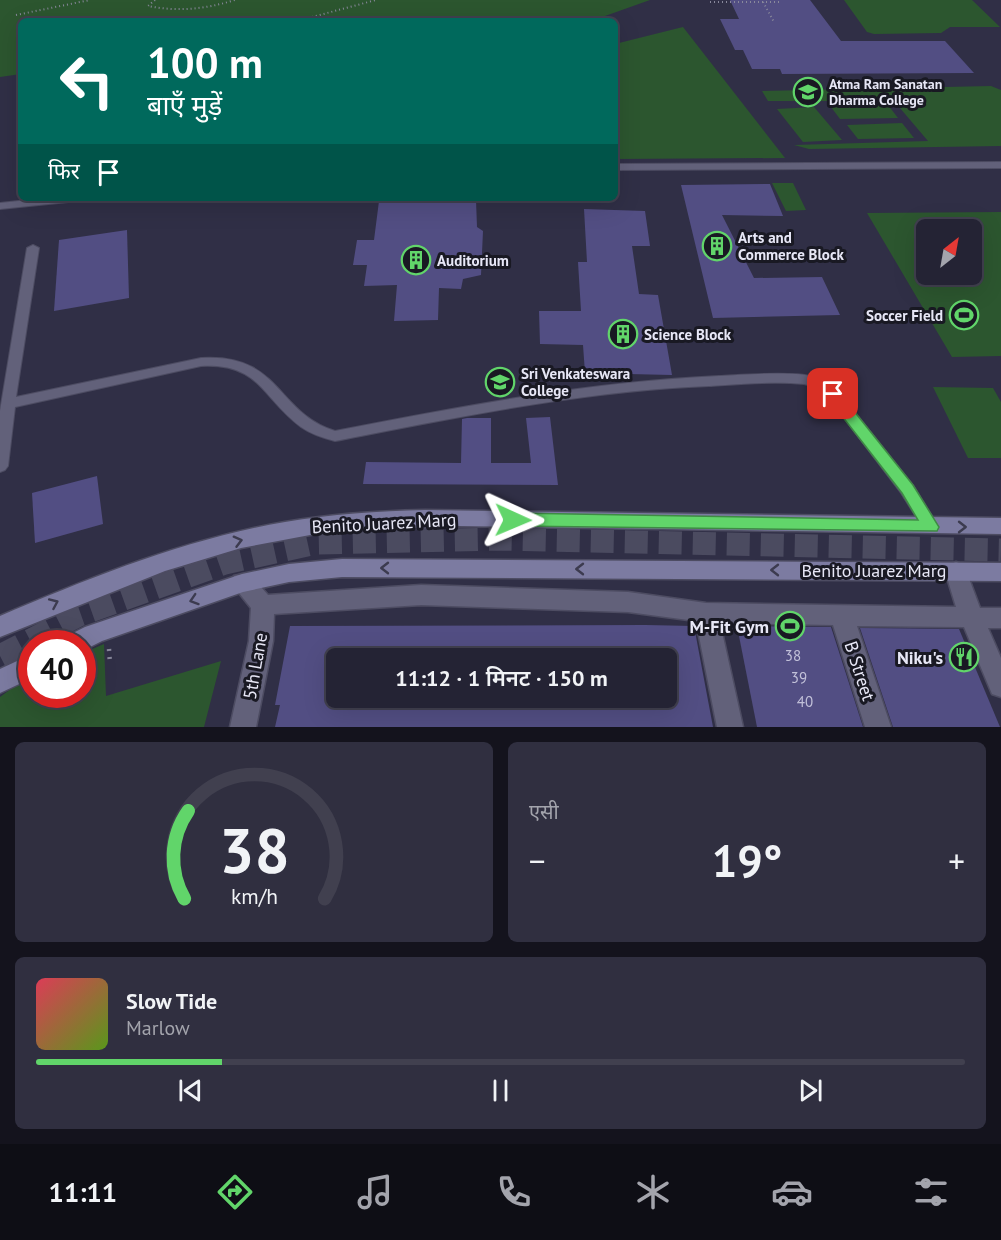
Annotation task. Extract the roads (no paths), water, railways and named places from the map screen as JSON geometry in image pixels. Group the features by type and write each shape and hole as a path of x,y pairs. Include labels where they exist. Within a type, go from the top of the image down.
{"street":[{"name":"Benito Juarez Marg","path":"0,627 91,587 176,557 255,537 326,524 445,518 931,527 1001,526"},
{"name":"Benito Juarez Marg","path":"96,633 242,584 289,573 342,568 1001,572"},
{"path":"957,571 971,617 1001,686"},
{"path":"242,584 263,605 421,595 628,602 706,613 1001,618"},
{"name":"5th Lane","path":"243,727 261,641 263,605"},
{"path":"706,613 730,727"},
{"name":"B Street","path":"842,616 878,727"},
{"path":"0,682 18,672"}],"lane":[{"path":"618,167 1001,165"},
{"path":"0,206 49,201"},
{"path":"0,466 33,248"},
{"path":"8,404 201,362 223,361 242,366 256,374 303,423 312,430 334,436 459,413 612,390 676,383 807,380 822,385 833,394 907,489 931,527"}],"tunnel":[{"path":"0,656 79,615 225,563 316,543 497,539 1001,550"}],"place":[{"name":"Atma Ram Sanatan Dharma College","path":"808,92"},
{"name":"Arts and Commerce Block","path":"717,246"},
{"name":"Auditorium","path":"416,260"},
{"name":"Soccer Field","path":"964,315"},
{"name":"Science Block","path":"623,334"},
{"name":"Sri Venkateswara College","path":"500,382"},
{"name":"M-Fit Gym","path":"790,626"},
{"name":"Niku's","path":"964,657"}]}
